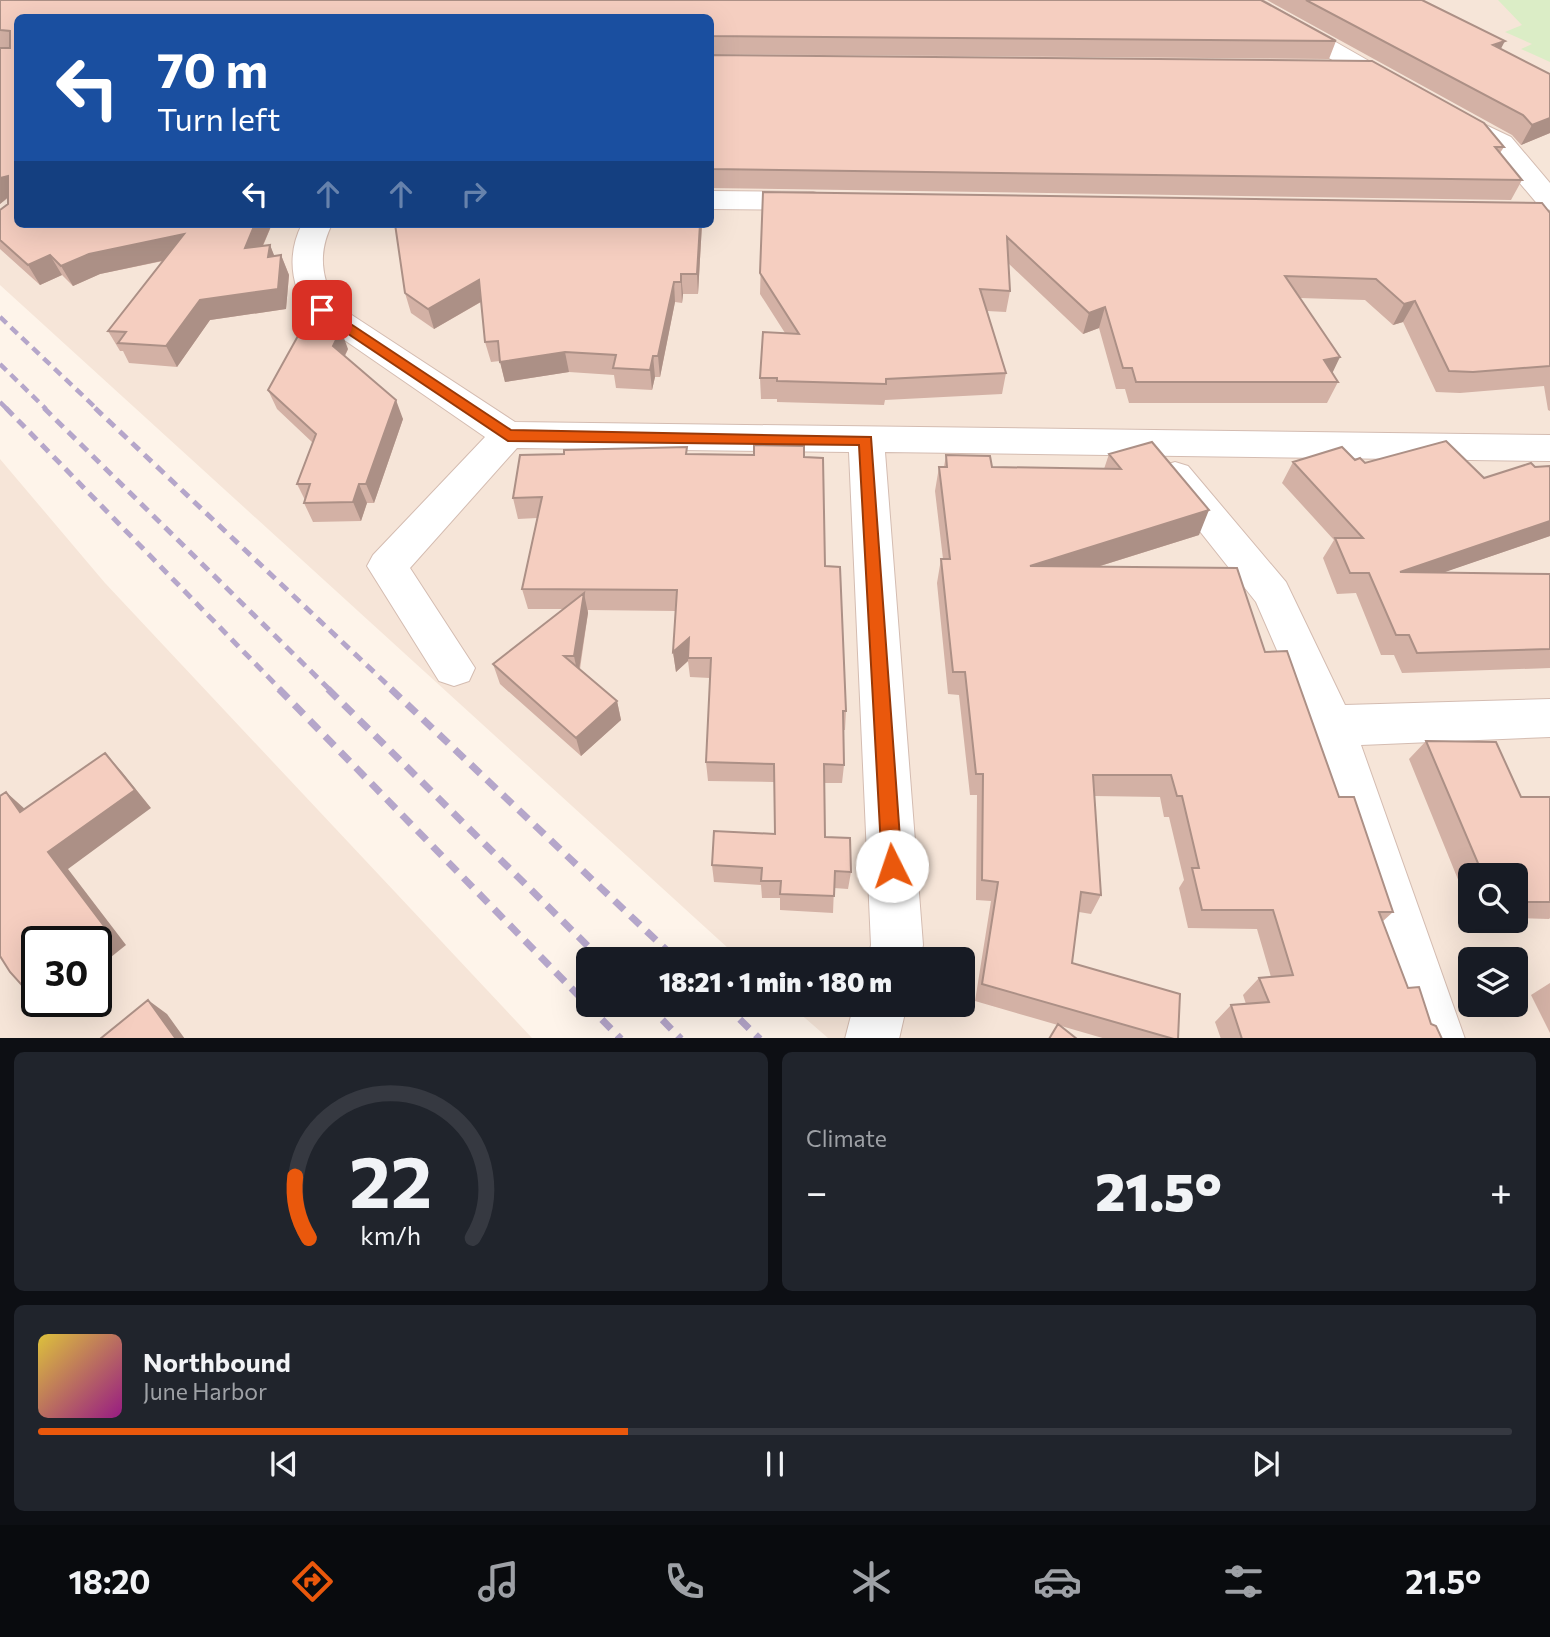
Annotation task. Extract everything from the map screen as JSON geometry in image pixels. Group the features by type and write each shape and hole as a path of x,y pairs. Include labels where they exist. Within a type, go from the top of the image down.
{"street":[{"path":"1245,0 1365,70 1501,144 1550,201"},
{"path":"1319,69 1365,70"},
{"path":"714,200 834,201"},
{"path":"315,228 307,241 308,284 322,310 508,435 1550,448"},
{"path":"454,668 387,566 508,435"},
{"path":"866,440 897,947"},
{"path":"1156,444 1167,466 1272,593 1331,724 1438,1038"},
{"path":"1331,724 1366,726 1550,718"},
{"path":"872,1038 878,1017"}],"shaded area":[{"path":"0,0 1550,0 1550,1038 828,1038 804,1017 975,1017 975,947 727,947 0,285"},
{"path":"0,459 105,583 532,1038 0,1038"}],"green space":[{"path":"1498,0 1550,0 1550,62 1521,49 1532,44 1505,32 1522,25"}],"building":[{"path":"0,0 1261,0 1336,41 714,36 714,14 14,14 14,228 253,228 245,248 270,245 268,257 281,255 278,289 200,300 166,346 118,343 126,332 108,331 184,234 89,254 61,266 50,255 28,265 0,240 0,210 8,204 8,176 0,178 0,48 10,48 10,31 0,30"},
{"path":"1306,0 1422,0 1505,41 1493,45 1550,74 1550,118 1532,125 1523,115"},
{"path":"714,55 1372,61 1484,123 1504,147 1495,147 1522,180 714,169"},
{"path":"763,192 1542,203 1550,213 1550,366 1473,372 1449,371 1415,301 1404,304 1376,279 1285,276 1340,357 1324,360 1338,382 1136,382 1132,368 1123,368 1105,307 1089,313 1007,237 1010,291 980,289 1006,373 886,379 886,384 777,381 777,378 760,378 763,332 799,334 760,273"},
{"path":"396,228 700,228 697,274 681,274 681,282 674,282 658,356 653,356 650,370 613,368 616,355 565,352 500,362 498,341 485,342 479,280 428,309 405,293"},
{"path":"311,328 341,330 333,346 396,400 366,484 359,484 353,502 304,503 310,484 297,484 316,434 268,390 299,334"},
{"path":"1446,441 1484,478 1531,463 1535,467 1550,466 1550,521 1400,572 1550,574 1550,649 1417,653 1409,635 1396,635 1369,573 1350,573 1335,538 1363,538 1293,462 1342,447 1355,460 1360,458 1365,463"},
{"path":"1152,442 1209,510 1030,566 1237,568 1265,652 1287,651 1339,797 1354,797 1393,912 1379,912 1408,988 1419,987 1431,1024 1436,1026 1442,1038 1242,1038 1231,1005 1269,1002 1259,978 1293,975 1273,910 1202,910 1192,868 1199,868 1182,796 1177,796 1171,775 1093,775 1101,895 1081,892 1072,963 1180,994 1178,1038 982,984 998,882 982,880 983,774 976,774 965,672 953,672 941,559 950,559 939,467 947,467 946,455 990,456 992,467 1121,469 1109,454"},
{"path":"754,445 804,446 804,457 823,458 825,566 840,567 846,711 843,711 844,765 824,764 825,837 850,838 851,872 835,871 834,896 780,894 781,881 761,881 762,868 712,865 714,831 775,834 774,764 706,762 711,658 688,658 689,638 673,652 677,590 522,589 542,497 513,498 520,455 564,454 564,450 687,447 686,454 754,455"},
{"path":"584,593 574,656 564,656 617,701 576,738 493,664"},
{"path":"1426,741 1496,742 1521,797 1550,797 1550,902 1528,902 1528,863 1478,863"},
{"path":"105,753 135,790 48,852 104,926 21,926 21,984 0,956 0,796 6,792 20,812"},
{"path":"148,1000 175,1038 101,1038"},
{"path":"1058,1024 1076,1038 1050,1038"}],"railway":[{"path":"0,317 97,409"},
{"path":"0,364 46,409"},
{"path":"0,402 6,408"},
{"path":"6,408 281,690"},
{"path":"44,408 330,690"},
{"path":"95,408 393,690"},
{"path":"279,689 620,1038"},
{"path":"328,689 589,947"},
{"path":"391,689 663,947"},
{"path":"660,1017 680,1038"},
{"path":"737,1017 759,1038"}],"route":[{"path":"322,310 480,419 508,435 866,440 892,866"}]}
